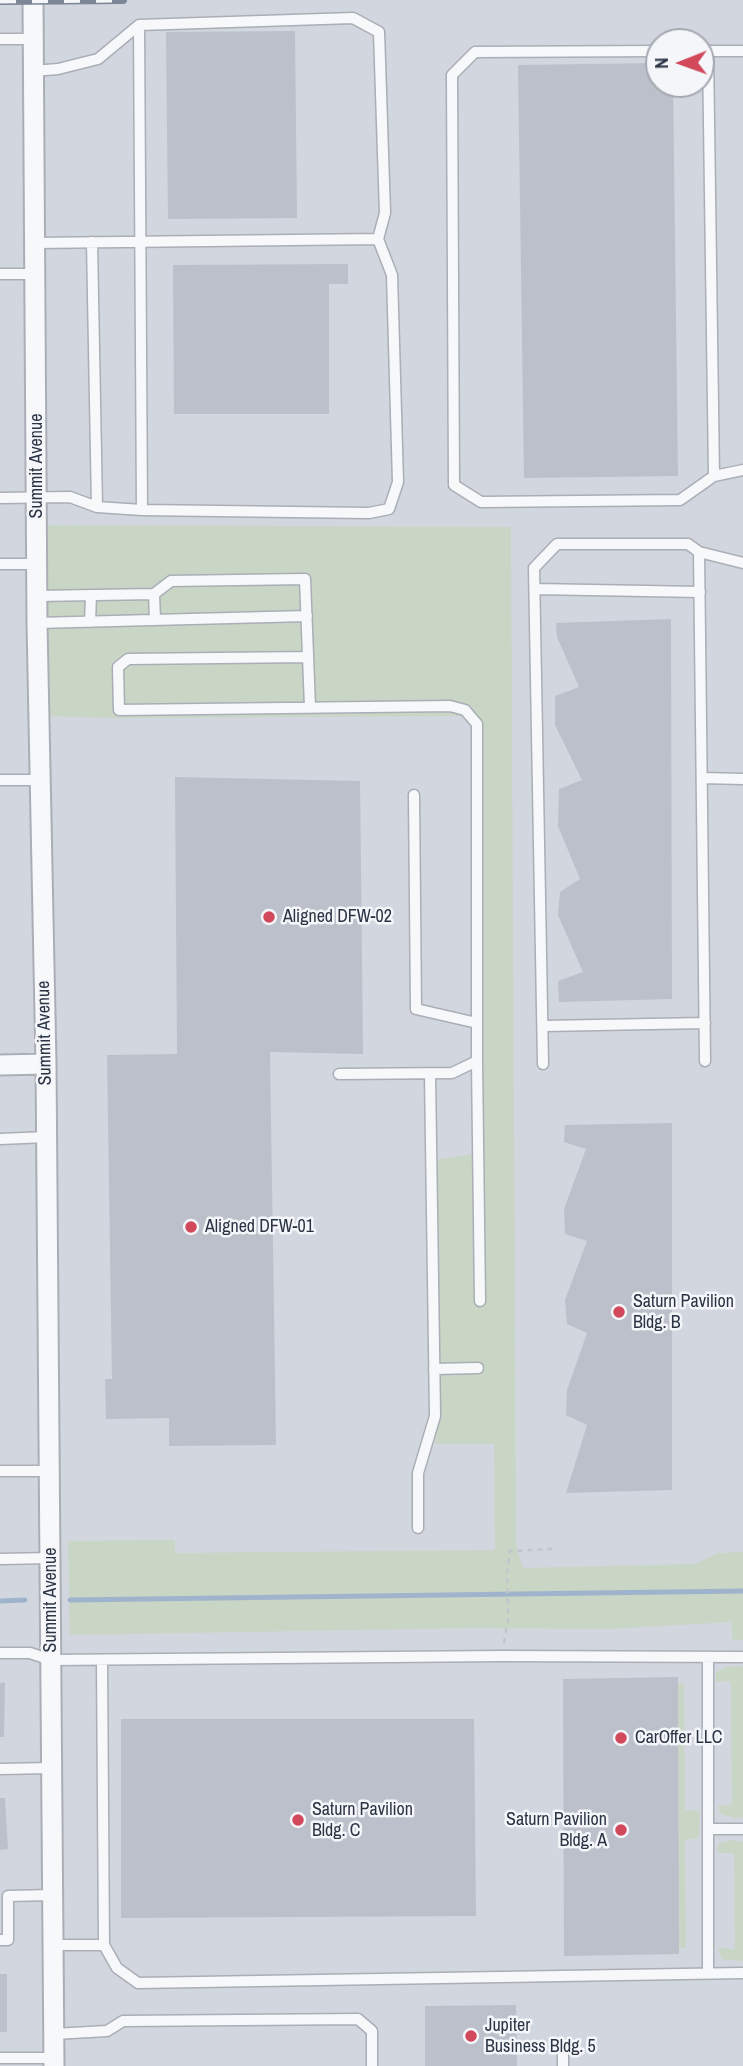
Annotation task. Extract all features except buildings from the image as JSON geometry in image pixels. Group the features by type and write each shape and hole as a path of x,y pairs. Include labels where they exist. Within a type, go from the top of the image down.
{"street":[{"name":"Summit Avenue","path":"33,0 37,623 47,1137 54,2062"},
{"path":"0,1065 46,1064"}],"lane":[{"path":"0,498 70,497 97,507 142,510 369,513 389,509 398,482 392,275 377,239 385,213 379,32 353,18 139,25 98,59 58,69 33,71"},
{"path":"139,25 142,510"},
{"path":"0,39 33,39"},
{"path":"645,51 475,52 452,75 453,485 481,502 680,500 714,476 743,470"},
{"path":"715,51 743,51"},
{"path":"705,98 714,476"},
{"path":"35,243 377,239"},
{"path":"92,242 97,507"},
{"path":"0,274 35,274"},
{"path":"543,1064 534,568 557,544 688,544 699,552 743,563"},
{"path":"699,552 705,1061"},
{"path":"0,564 37,564"},
{"path":"37,596 154,594 171,581 305,579 310,707"},
{"path":"535,589 700,592"},
{"path":"154,594 155,620"},
{"path":"90,595 90,622"},
{"path":"37,623 307,616"},
{"path":"308,657 128,659 118,667 118,710 450,706 465,710 477,724 480,1301"},
{"path":"702,778 743,779"},
{"path":"0,780 39,780"},
{"path":"414,795 416,1009 477,1023"},
{"path":"543,1026 705,1023"},
{"path":"340,1074 452,1073 477,1060"},
{"path":"418,1528 418,1473 435,1416 430,1074"},
{"path":"0,1139 47,1137"},
{"path":"434,1369 478,1368"},
{"path":"0,1471 50,1471"},
{"path":"0,1559 51,1558"},
{"path":"0,1653 30,1653 51,1660 743,1657"},
{"path":"708,1657 708,1974"},
{"path":"102,1660 104,1945 117,1968 138,1983 743,1973"},
{"path":"0,1769 52,1768"},
{"path":"710,1829 743,1829"},
{"path":"0,1940 8,1940 4,1893 53,1895"},
{"path":"53,1945 104,1945"},
{"path":"54,2034 107,2031 123,2021 358,2019 372,2031 372,2066"},
{"path":"563,2053 563,2066"},
{"path":"0,2058 54,2062"}],"path":[{"path":"502,1656 508,1619 507,1573 510,1551 553,1549"}],"shaded area":[{"path":"0,0 743,0 743,2066 0,2066"}],"green space":[{"path":"43,525 511,527 516,1545 523,1568 695,1564 719,1553 743,1552 743,1640 733,1641 731,1622 608,1629 474,1628 70,1635 68,1541 175,1540 175,1553 495,1550 494,1444 435,1444 433,1160 476,1154 482,975 477,716 44,716"},
{"path":"727,1667 743,1667 743,1817 735,1818 720,1814 718,1806 732,1805 731,1681 716,1682 716,1672"},
{"path":"678,1683 684,1684 685,1810 700,1811 699,1838 685,1840 686,1948 679,1948"},
{"path":"732,1840 743,1842 743,1961 722,1959 718,1948 735,1949 734,1853 717,1853 719,1843"}],"waterway":[{"path":"70,1600 743,1591"},
{"path":"0,1601 25,1600"}],"railway":[{"path":"0,1 123,0"}],"place":[{"name":"Aligned DFW-02","path":"269,917"},
{"name":"Aligned DFW-01","path":"191,1227"},
{"name":"Saturn Pavilion Bldg. B","path":"619,1312"},
{"name":"CarOffer LLC","path":"621,1738"},
{"name":"Saturn Pavilion Bldg. C","path":"298,1820"},
{"name":"Saturn Pavilion Bldg. A","path":"621,1830"},
{"name":"Jupiter Business Bldg. 5","path":"471,2036"}]}
